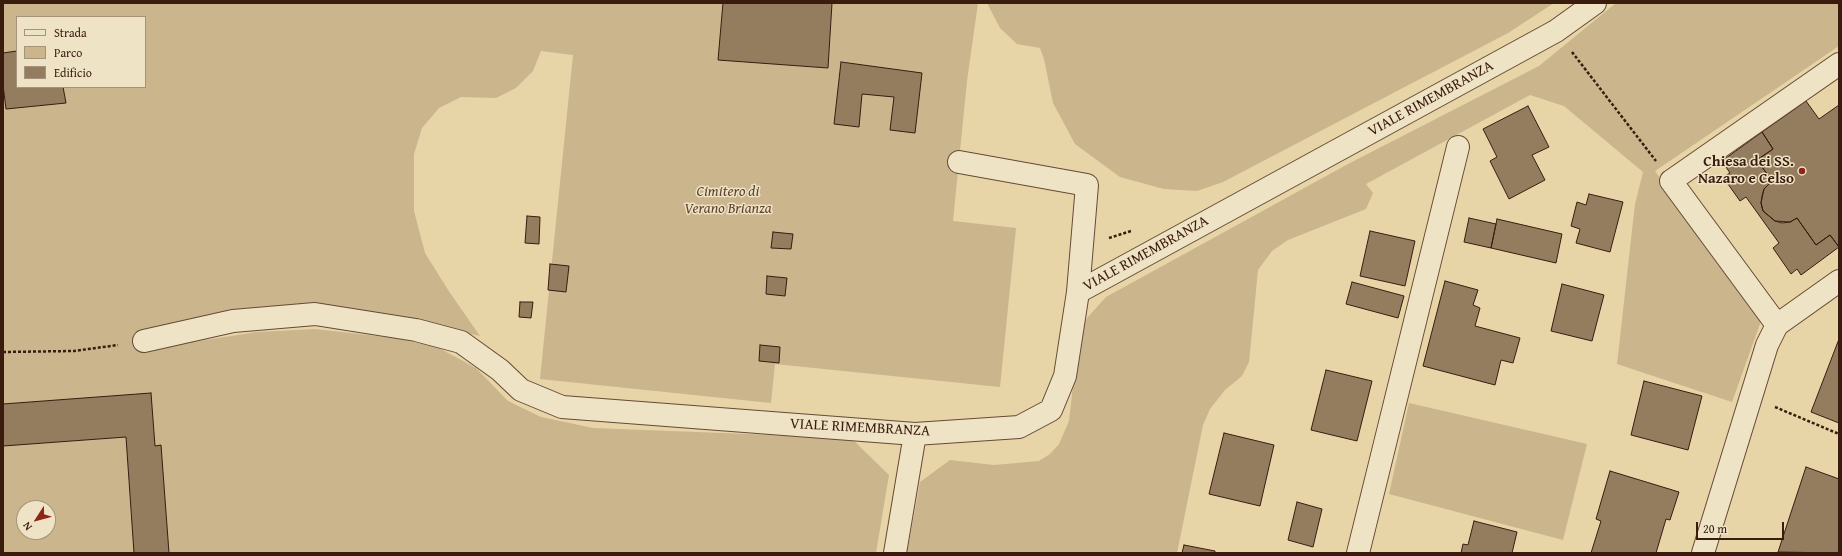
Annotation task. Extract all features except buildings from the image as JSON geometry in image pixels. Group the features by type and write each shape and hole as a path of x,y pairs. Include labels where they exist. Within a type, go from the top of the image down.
{"street":[{"name":"VIALE RIMEMBRANZA","path":"144,341 233,321 315,314 416,330 460,342 500,370 521,390 562,407 915,434 1019,427 1051,410 1065,376 1078,292 1556,31 1595,3"},
{"path":"1777,325 1671,181 1839,64"},
{"path":"1358,553 1458,147"},
{"path":"959,162 1087,185 1078,292"},
{"path":"1703,553 1767,345 1777,325 1839,281"},
{"path":"895,553 915,434"}],"path":[{"path":"1556,31 1671,181"},
{"path":"3,352 74,351 144,341"},
{"path":"1751,396 1839,434"}],"green space":[{"name":"Cimitero di Verano Brianza","path":"3,3 978,3 967,81 953,221 1016,228 1000,387 775,364 771,403 540,379 573,55 541,51 533,71 516,88 496,98 461,97 439,108 422,128 414,154 414,211 425,253 450,293 480,336 386,315 286,305 222,312 184,321 186,343 257,332 315,329 394,338 437,347 476,368 508,401 541,417 593,428 851,438 889,475 876,553 3,553"},
{"path":"987,3 1554,3 1508,33 1223,182 1197,191 1164,189 1120,177 1075,144 1053,103 1044,59 1040,48 1017,44 1000,28"},
{"path":"1616,3 1839,3 1839,46 1655,171 1761,321 1732,402 1617,364 1635,204 1643,172 1564,106 1530,95 1366,184 1373,193 1366,209 1288,240 1272,251 1258,270 1249,362 1242,376 1225,390 1210,409 1203,425 1177,553 907,553 920,482 950,460 994,465 1039,461 1050,454 1059,444 1069,421 1079,334 1087,318 1106,297 1348,164 1539,66"},
{"path":"1409,403 1587,444 1563,540 1389,494"}],"place":[{"name":"Chiesa dei SS. Nazaro e Celso","path":"1802,171"}]}
